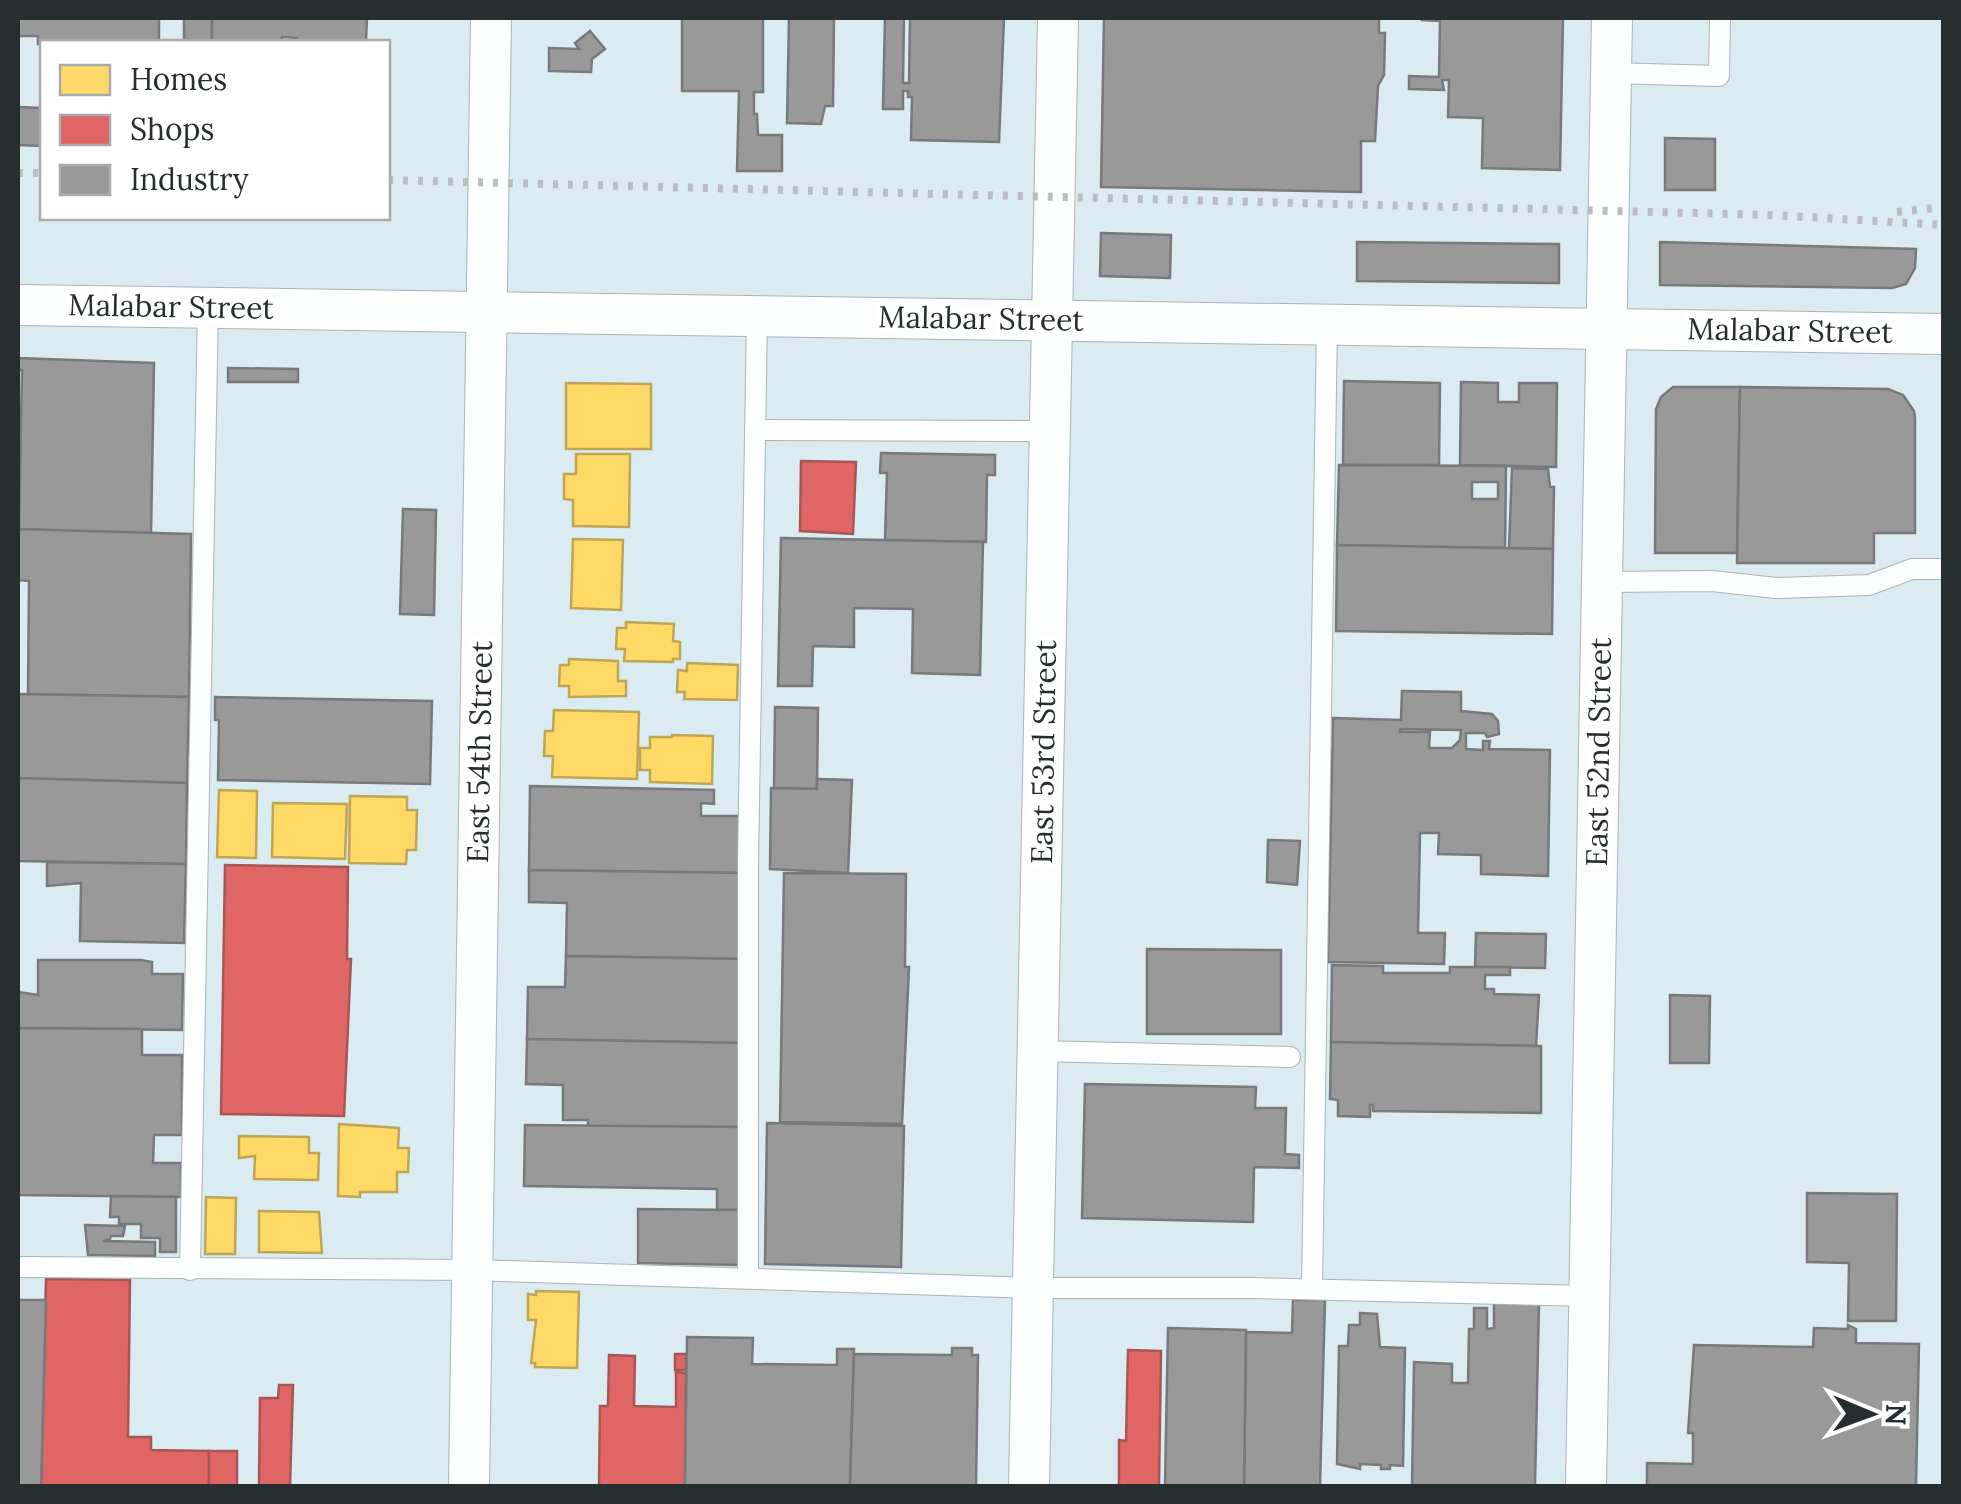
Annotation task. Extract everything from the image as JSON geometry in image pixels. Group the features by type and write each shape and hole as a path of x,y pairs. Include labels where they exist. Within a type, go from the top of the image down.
{"street":[{"name":"East 54th Street","path":"470,1486 492,18"},
{"name":"East 53rd Street","path":"1029,1486 1058,18"},
{"name":"East 52nd Street","path":"1586,1486 1612,18"},
{"name":"Malabar Street","path":"18,305 1944,334"}],"lane":[{"path":"1610,73 1719,76 1720,18"},
{"path":"190,1270 208,307"},
{"path":"748,1277 748,864 758,316"},
{"path":"1312,1289 1327,324"},
{"path":"755,430 1050,431"},
{"path":"1602,582 1712,581 1776,588 1869,586 1912,570 1944,569"},
{"path":"1038,1051 1290,1057"},
{"path":"18,1268 473,1270 1033,1288 1312,1289 1590,1296"}],"shaded area":[{"path":"18,18 1943,18 1943,1486 18,1486"}],"building: Homes":[{"path":"566,383 651,384 651,449 566,449"},
{"path":"576,454 630,454 629,527 573,526 573,500 564,499 564,474 576,474"},
{"path":"573,539 623,540 621,610 571,608"},
{"path":"626,622 674,624 673,641 680,642 680,659 624,661 625,649 616,649 617,628 626,628"},
{"path":"569,659 618,661 618,681 626,681 626,696 569,697 569,686 559,686 560,665 569,665"},
{"path":"687,663 738,665 737,700 684,699 685,692 677,692 678,670 687,671"},
{"path":"554,710 639,712 637,779 552,777 553,756 544,756 545,731 553,731"},
{"path":"713,736 712,784 650,782 650,770 640,770 640,748 650,748 650,737"},
{"path":"219,790 257,791 256,858 217,857"},
{"path":"350,796 407,797 407,810 417,810 416,850 407,850 406,864 349,863"},
{"path":"273,803 347,804 345,859 272,857"},
{"path":"339,1124 399,1128 398,1148 409,1148 408,1172 397,1172 397,1192 338,1196"},
{"path":"239,1136 309,1137 309,1153 319,1153 318,1180 254,1179 255,1156 239,1158"},
{"path":"206,1197 236,1198 235,1254 205,1254"},
{"path":"259,1211 319,1212 322,1253 259,1252"},
{"path":"536,1291 579,1292 577,1368 535,1367 531,1363 536,1320 528,1320 528,1294 536,1295"}],"building: Shops":[{"path":"801,461 856,462 853,534 800,531"},
{"path":"225,865 348,867 347,959 351,959 344,1116 221,1114"},
{"path":"46,1279 130,1280 128,1437 151,1437 151,1450 209,1451 209,1486 41,1486"},
{"path":"1128,1350 1161,1351 1159,1486 1119,1486 1119,1440 1126,1441"},
{"path":"675,1354 686,1354 686,1370 675,1370"},
{"path":"609,1355 635,1356 634,1406 676,1407 676,1372 686,1373 685,1486 599,1486 600,1406 608,1406"},
{"path":"279,1385 293,1385 290,1486 259,1486 260,1398 278,1398"},
{"path":"209,1451 237,1451 237,1486 209,1486"}],"building: Industry":[{"path":"18,18 159,18 159,40 40,40 38,44 38,36 18,36"},
{"path":"184,18 212,18 212,40 184,40"},
{"path":"212,18 367,18 366,40 212,40"},
{"path":"682,18 763,18 763,92 754,92 754,114 758,135 782,135 782,171 737,171 739,91 682,91"},
{"path":"789,18 834,18 833,106 825,106 821,124 787,123"},
{"path":"885,18 904,18 903,83 909,83 910,18 1004,18 999,142 911,140 912,97 908,97 908,91 903,91 903,109 883,109"},
{"path":"1104,18 1379,18 1379,33 1385,33 1384,75 1378,86 1375,141 1361,141 1361,192 1101,187"},
{"path":"1422,18 1563,18 1560,170 1482,168 1483,118 1448,117 1449,80 1442,80 1444,90 1409,89 1409,76 1439,77 1440,21"},
{"path":"590,31 605,49 592,59 591,72 549,71 549,48 579,49 575,43"},
{"path":"18,107 40,108 40,146 18,145"},
{"path":"1665,138 1715,139 1715,190 1665,190"},
{"path":"1101,233 1171,235 1170,278 1100,276"},
{"path":"1357,242 1559,244 1559,283 1357,281"},
{"path":"1660,242 1916,249 1915,268 1906,284 1892,288 1660,285"},
{"path":"18,358 154,363 151,534 19,529 22,370 18,370"},
{"path":"228,368 298,369 298,382 228,382"},
{"path":"1344,381 1440,383 1439,465 1343,465"},
{"path":"1461,382 1498,383 1498,402 1519,402 1519,383 1557,383 1556,467 1460,465"},
{"path":"1673,387 1740,387 1737,553 1655,553 1656,409 1661,397"},
{"path":"1740,387 1888,389 1903,395 1915,418 1915,533 1874,533 1874,563 1737,563"},
{"path":"881,453 995,455 995,475 987,475 986,542 885,540 887,473 880,473"},
{"path":"1339,465 1506,466 1505,548 1337,545","holes":["1472,482 1498,482 1498,499 1472,499"]},
{"path":"1512,468 1548,469 1550,487 1554,487 1553,549 1509,548"},
{"path":"403,509 436,510 434,615 400,614"},
{"path":"18,529 191,534 189,697 28,694 29,581 18,580"},
{"path":"781,538 983,542 980,675 912,673 913,609 854,608 854,647 813,646 812,686 778,686"},
{"path":"1337,545 1553,549 1552,634 1336,631"},
{"path":"1402,691 1461,692 1461,711 1492,714 1498,721 1499,734 1487,737 1485,733 1466,733 1466,749 1483,750 1483,741 1490,741 1489,749 1550,750 1548,876 1481,874 1481,855 1438,854 1439,833 1420,833 1418,933 1445,933 1444,964 1328,962 1333,718 1401,720","holes":["1461,730 1460,740 1452,748 1429,748 1430,732 1400,732"]},
{"path":"18,694 189,697 187,783 18,778"},
{"path":"215,697 432,701 430,784 218,780 219,720 215,720"},
{"path":"775,707 818,708 817,789 774,788"},
{"path":"18,778 187,783 186,864 18,861"},
{"path":"817,779 852,780 848,873 770,869 771,788 817,789"},
{"path":"530,786 714,790 714,804 701,803 701,816 746,816 746,873 529,870"},
{"path":"1268,840 1300,841 1297,885 1267,882"},
{"path":"47,862 186,864 184,943 80,941 81,883 47,886"},
{"path":"529,870 746,873 744,959 566,956 567,903 529,902"},
{"path":"784,873 906,874 905,967 909,967 902,1124 780,1122"},
{"path":"1476,933 1546,934 1545,968 1475,967"},
{"path":"1147,949 1281,950 1281,1034 1147,1034"},
{"path":"566,956 744,959 743,1043 527,1039 528,987 565,987"},
{"path":"38,960 141,960 152,962 152,974 183,974 182,1030 18,1028 18,992 38,995"},
{"path":"1332,965 1383,966 1383,973 1450,973 1450,967 1510,967 1510,975 1485,975 1485,989 1494,989 1494,994 1539,995 1536,1046 1331,1042"},
{"path":"1670,995 1710,996 1709,1063 1670,1063"},
{"path":"18,1028 142,1029 142,1055 182,1055 182,1135 154,1135 153,1163 181,1163 181,1197 18,1195"},
{"path":"527,1039 743,1043 741,1127 588,1126 588,1120 563,1120 563,1085 526,1084"},
{"path":"1331,1042 1541,1046 1541,1113 1373,1111 1370,1105 1370,1117 1338,1116 1338,1100 1330,1099"},
{"path":"1085,1084 1256,1087 1255,1108 1286,1108 1285,1154 1299,1155 1299,1168 1254,1167 1253,1222 1082,1218"},
{"path":"767,1123 904,1126 901,1267 765,1264"},
{"path":"525,1125 741,1127 739,1210 717,1210 717,1189 524,1186"},
{"path":"1807,1193 1897,1194 1896,1321 1848,1321 1849,1263 1807,1262"},
{"path":"111,1196 176,1197 176,1252 160,1252 160,1238 141,1238 141,1224 119,1224 119,1217 110,1217"},
{"path":"638,1209 739,1210 738,1265 638,1263"},
{"path":"85,1225 125,1226 123,1236 103,1241 155,1242 155,1256 88,1255"},
{"path":"18,1300 46,1300 41,1486 18,1486"},
{"path":"1293,1300 1325,1300 1320,1486 1244,1486 1246,1332 1292,1333"},
{"path":"1494,1301 1539,1302 1535,1486 1412,1486 1414,1362 1452,1364 1452,1383 1468,1383 1469,1329 1474,1329 1474,1308 1487,1308 1487,1329 1494,1328"},
{"path":"1360,1313 1377,1314 1380,1347 1405,1348 1403,1466 1381,1469 1381,1465 1360,1464 1360,1469 1337,1464 1339,1346 1348,1346 1349,1325 1360,1325"},
{"path":"1848,1325 1856,1329 1856,1343 1919,1344 1916,1486 1647,1486 1647,1463 1693,1464 1693,1433 1688,1433 1694,1345 1813,1347 1814,1328 1848,1329"},
{"path":"1168,1328 1246,1330 1244,1486 1165,1486"},
{"path":"687,1337 753,1338 752,1364 837,1365 837,1349 854,1349 850,1486 685,1486"},
{"path":"952,1348 972,1348 972,1355 978,1355 976,1486 850,1486 854,1354 952,1355"}],"railway":[{"path":"18,173 40,173"},
{"path":"390,180 1772,215 1944,225"},
{"path":"1897,212 1944,207"}]}
